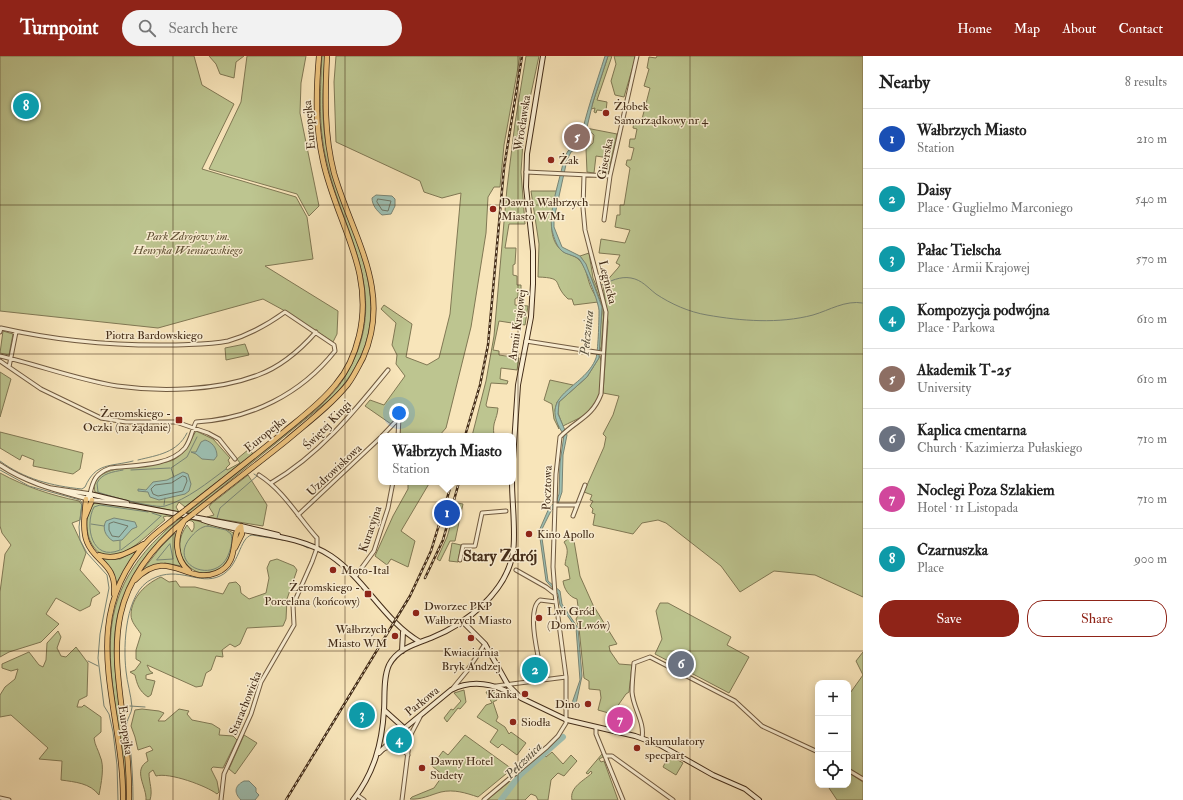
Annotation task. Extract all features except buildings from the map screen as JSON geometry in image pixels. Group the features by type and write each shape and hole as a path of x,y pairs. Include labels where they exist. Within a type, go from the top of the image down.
{"main road":[{"name":"Europejka","path":"123,800 119,747 106,656 106,638 113,600 125,574 147,542 182,512 260,452 324,397 343,375 351,361 357,344 364,308 363,287 359,266 329,184 320,149 316,100 319,56"},
{"name":"Europejka","path":"129,800 128,760 118,693 116,647 120,619 132,584 142,564 152,551 185,520 306,425 339,394 357,370 370,338 374,305 368,268 344,201 329,149 325,103 328,56"},
{"name":"Wrocławska","path":"527,193 526,172 530,134 543,56"},
{"name":"Armii Krajowej","path":"515,433 518,385 531,317 533,271 527,193"},
{"path":"353,800 377,756 383,728 387,670 392,661 402,651 447,631 462,621 492,594 503,579 510,563 514,548 512,485"},
{"path":"113,600 114,589 112,576 106,565 90,548 85,538 86,499 90,494 135,506 240,529 282,536 316,548 332,557 355,578 402,632 420,642"},
{"path":"85,517 92,500 135,506"},
{"path":"185,520 179,532 177,545 182,563 190,572"},
{"path":"132,584 144,572 159,566 172,566 190,572 207,575 221,571 230,561 240,529"},
{"path":"96,554 104,557 117,557 129,553 147,542"},
{"path":"462,621 484,644 508,685 517,696"},
{"path":"402,632 402,651"},
{"name":"Parkowa","path":"377,756 404,728 451,690 471,684 496,686 566,720 642,738 670,749 713,775 745,789 759,800"},
{"name":"Parkowa","path":"384,710 404,728"}],"street":[{"name":"Giserska","path":"604,220 610,176 637,56"},
{"path":"526,172 610,176"},
{"name":"Legnicka","path":"584,175 583,208 585,230 606,312 602,353 601,394 597,405 589,414"},
{"name":"Piotra Bardowskiego","path":"0,332 1,328 16,332 106,344 211,344 244,336 266,326 285,312 316,332"},
{"path":"9,367 16,332"},
{"path":"0,356 80,378 117,386 156,389 200,387 232,382 259,375 288,357 316,332 334,344 335,351 315,374 283,397 242,413 218,420 196,422 185,447 174,457 165,461 110,468 102,471 95,478 90,494 92,500 50,488 16,476 0,465"},
{"path":"526,341 602,353"},
{"path":"0,361 41,388 102,418 126,422 176,422 194,427 219,440 234,459"},
{"name":"Świętej Kingi","path":"271,483 295,468 317,450 343,424 388,370"},
{"name":"Pocztowa","path":"566,720 566,677 554,593 555,501 559,442 566,431 589,414"},
{"name":"Uzdrowiskowa","path":"386,433 399,418 398,433"},
{"name":"Uzdrowiskowa","path":"298,515 378,441"},
{"path":"259,476 271,483 317,538 316,548"},
{"name":"Kuracyjna","path":"355,578 374,551 388,508 392,485"},
{"path":"573,516 585,485"},
{"path":"50,488 90,494"},
{"path":"556,507 576,505"},
{"path":"460,560 463,546 475,546 482,513 506,511"},
{"name":"Starachowicka","path":"221,800 224,774 251,714 261,682 294,625 293,605 310,570 316,548"},
{"path":"516,570 554,593"},
{"path":"543,680 534,633 534,612 535,606 540,600 556,602"},
{"name":"Parkowa","path":"451,690 467,671 484,644"},
{"path":"642,738 643,727 634,704 632,692 634,663 650,657 735,701 762,726 815,751"},
{"path":"496,686 566,677"},
{"path":"402,800 410,736 421,715"},
{"path":"484,800 547,747 565,727 566,720"},
{"path":"596,727 596,734 606,756 622,800"},
{"path":"404,728 410,736"},
{"path":"382,750 391,746 400,747 408,755"},
{"path":"606,756 612,756 673,800"},
{"path":"851,772 863,779"},
{"path":"357,795 364,800"},
{"path":"0,798 9,800"}],"green space":[{"name":"Park Zdrojowy im. Henryka Wieniawskiego","path":"0,56 194,56 202,85 234,104 202,169 296,197 307,217 313,259 265,266 338,311 337,334 333,342 285,311 263,299 158,328 0,311"},
{"path":"209,56 244,56 236,62 234,78 220,74 216,64"},
{"path":"247,56 306,56 301,83 300,113 319,206 309,216 297,194 209,169 241,102"},
{"path":"322,56 325,56 323,117 325,141 337,185 359,247 367,277 371,307 368,336 356,366 333,397 190,513 187,513 317,409 338,387 353,363 359,347 365,323 366,300 363,278 357,256 335,190 325,153 320,112"},
{"path":"336,56 520,56 504,145 500,187 494,187 488,197 486,233 471,327 446,428 442,433 399,433 399,424 404,417 401,413 391,424 365,406 370,400 384,405 405,376 396,364 397,355 392,345 396,323 381,309 384,305 412,324 406,357 427,365 439,358 450,314 461,193 442,198 424,192 420,181 336,142 334,82"},
{"path":"526,56 539,56 524,126 521,172 525,224 509,224 505,248 516,248 513,275 517,276 517,285 521,285 521,295 515,299 515,305 528,306 525,325 499,321 493,350 499,351 499,355 519,358 517,370 501,368 500,379 508,381 507,384 491,383 486,405 487,407 498,408 494,433 473,433 486,381 494,336 507,188 515,123"},
{"path":"608,56 612,56 597,100 607,102 606,111 597,110 596,113 594,112 595,108 591,109"},
{"path":"614,56 636,56 624,97 615,95 611,81 616,64"},
{"path":"657,56 863,56 863,597 815,575 774,571 740,592 721,566 666,523 658,520 642,523 633,534 593,525 595,514 592,513 593,509 590,506 593,501 590,500 592,495 584,492 604,447 606,437 603,434 613,415 619,396 603,393 608,322 603,285 620,265 616,263 620,255 599,253 601,239 625,243 630,230 615,227 617,215 620,215 620,205 624,205 630,168 626,165 627,160 631,160 634,148 629,147 630,139 635,139 637,129 633,128 634,122 638,123 639,119 642,119 650,88 644,86 649,69 647,68 649,57 656,58"},
{"path":"586,128 617,134 608,174 606,174 609,158 596,156 594,173 587,172 586,149 593,143 594,135"},
{"path":"531,191 557,191 552,214 553,238 562,251 577,258 583,264 598,302 574,305 572,299 568,299 563,294 555,280 538,277 539,244"},
{"path":"589,253 593,278 602,299 604,310 601,350 599,346 599,336 602,308 593,282 580,256"},
{"path":"3,331 13,334 9,355 0,353"},
{"path":"245,344 249,355 226,360 225,348"},
{"path":"600,356 600,389 595,405 580,418 563,426 558,413 559,402 587,377"},
{"path":"0,372 11,379 0,417"},
{"path":"550,380 573,385 557,402 555,410 559,429 554,419 552,404 544,400"},
{"path":"196,431 213,439 230,458 228,460 230,464 226,468 227,470 240,463 237,459 249,449 253,454 185,507 179,502 176,507 179,512 140,504 95,492 95,482 101,475 112,470 164,462 178,457 185,451"},
{"path":"0,432 83,453 80,469 73,474 33,466 34,460 22,455 20,460 0,448"},
{"path":"0,473 38,490 79,501 82,505 80,520 72,523 86,553 80,570 100,593 92,598 90,606 80,611 56,598 46,614 59,624 41,642 9,652 0,657 0,592 5,554 11,545 2,533 0,526"},
{"path":"248,475 267,505 263,526 207,517 214,515 209,507 211,504"},
{"path":"408,485 428,485 401,531 415,541 408,567 391,559 387,565 375,556 393,516 408,489"},
{"path":"95,503 123,506 168,514 227,530 234,534 228,559 220,569 211,573 201,573 191,569 184,561 180,551 181,538 187,525 192,532 194,523 192,521 167,516 163,517 165,520 129,550 115,555 105,555 98,552 92,545 88,536 87,517 90,509"},
{"path":"457,503 463,504 455,541 450,541 440,561 437,559 447,537"},
{"path":"179,519 181,519 148,554 127,587 117,619 114,651 126,758 127,800 124,800 122,758 112,683 110,649 113,616 124,584 145,552"},
{"path":"175,533 175,547 181,566 165,563 142,571 160,548"},
{"path":"573,535 580,576 593,605 617,644 609,646 610,651 619,664 632,665 629,692 612,714 598,710 601,698 600,690 589,689 589,681 584,678 579,628 576,619 579,614 577,599 567,592 564,587 563,581 570,579 568,567 565,565 567,551 564,542"},
{"path":"452,543 461,545 458,562 449,561"},
{"path":"137,550 116,582 110,568 103,559 120,559"},
{"path":"277,559 294,566 297,570 287,599 286,619 283,626 247,628 240,644 235,647 230,644 222,650 223,657 216,656 211,670 206,673 202,686 196,687 147,665 153,673 146,675 146,679 155,681 151,695 148,697 140,690 135,675 130,672 135,670 141,662 136,659 136,650 141,634 133,623 131,615 134,602 145,587 161,577 169,582 176,581 180,587 195,587 223,594 229,583 236,582 240,586 241,593 249,599 266,593 269,578 267,568 270,561"},
{"path":"660,603 668,603 731,637 727,645 749,657 729,693 655,654 662,639 656,611"},
{"path":"58,631 61,637 57,648 61,656 66,657 76,647 88,663 87,696 79,700 77,707 82,707 84,705 101,717 101,732 94,738 102,765 99,795 91,788 77,782 61,780 62,761 39,759 48,748 11,715 0,717 0,695 5,687 15,679 18,669 11,671 2,668 2,664 29,652 39,665 43,667 46,660 47,643"},
{"path":"863,652 863,675 856,661"},
{"path":"863,675 863,777 851,770 851,692"},
{"path":"464,690 466,702 460,709 458,708 447,722 444,718 451,709 453,710 461,701 454,693"},
{"path":"486,692 494,692 497,700 493,702 498,717 496,721 505,727 509,734 511,732 526,743 517,755 502,744 498,748 490,742 498,730 477,717 486,705 492,703"},
{"path":"142,709 164,713 158,721 165,721 179,709 189,711 187,714 192,720 212,724 220,729 219,735 233,736 237,740 223,768 213,767 211,769 217,781 219,792 217,794 188,780 162,775 156,776 153,770 149,773 151,796 150,800 146,800 141,779 141,769 148,761 146,753 153,750 150,746 138,750 131,726 135,710"},
{"path":"244,735 257,743 235,774 229,769"},
{"path":"465,735 512,769 478,797 451,791 441,792 422,798 410,799 434,788 443,775 432,766 443,751 448,755"},
{"path":"552,752 563,764 571,755 577,761 564,776 558,773 551,780 548,800 538,800 536,796 531,794 525,800 487,800 543,754 546,757"},
{"path":"602,754 603,757 599,759 601,762 604,761 618,800 572,800 573,791 578,784 592,773 591,771 588,774 586,773"},
{"path":"669,755 683,763 676,775 663,767"},
{"path":"851,774 863,782 863,800 837,800 829,788 851,788"}],"water":[{"path":"605,56 608,56 593,102 583,144 571,152 567,160 554,219 554,227 562,247 580,256 586,264 602,307 599,358 587,377 559,402 558,414 567,435 563,455 562,492 558,504 551,511 541,531 548,581 560,591 562,604 578,628 582,676 576,704 572,703 580,680 576,628 560,605 558,594 546,581 539,531 549,508 557,500 559,494 560,463 564,435 557,421 555,410 558,401 590,369 596,358 599,308 588,276 581,262 579,259 565,253 560,249 556,243 551,222 553,204 564,158 568,151 580,141 588,109"},
{"path":"376,195 392,196 395,199 395,206 391,214 382,215 377,210 372,198"},
{"path":"205,440 212,444 215,448 217,456 214,460 202,459 191,452 196,452 201,442"},
{"path":"183,472 188,474 191,484 189,491 185,494 159,500 150,497 148,492 138,491 138,489 146,490 153,482 167,480"},
{"path":"114,518 135,522 137,527 132,529 122,540 113,541 106,534 104,526 106,521"},
{"path":"244,781 249,781 256,788 256,792 259,795 255,800 241,800 237,795 236,790 238,785"}],"waterway":[{"path":"601,285 619,278 631,278 641,282 668,301 687,310 700,314 733,319 760,321 800,318 844,304 856,302 863,303"},
{"path":"138,460 160,455 172,449 183,440 187,433"},
{"path":"174,477 171,468 187,457 197,437"},
{"path":"0,461 19,473 39,481 82,489 94,473 99,469 133,461"},
{"path":"131,470 170,468"},
{"path":"123,470 115,471 102,477 97,483 98,492 132,502 153,506 165,506 189,495 226,469"},
{"path":"0,470 29,486 80,500 82,503 79,527 80,540 87,553 107,575 109,588 100,634 98,658 104,706 109,714 113,732 117,765 118,800"},
{"path":"217,518 220,508 257,476 254,474"},
{"path":"164,505 165,498"},
{"path":"120,541 120,550 110,552 103,551 97,547 90,532 91,515 94,507 100,505 148,512"},
{"path":"152,513 161,516"},
{"path":"121,550 161,516"},
{"path":"91,524 104,526"},
{"path":"208,526 226,530 231,534 231,546 223,563 215,569 197,569 189,564 185,557 185,548 190,538 200,528 208,526"},
{"path":"133,800 133,780 127,724 132,707 127,680 125,647 128,620 136,595 143,586 152,579 162,575 171,574 204,579 220,576 227,572 232,566 244,541 252,535 283,540"},
{"path":"298,543 308,548"},
{"path":"170,544 173,559 157,560 170,544"},
{"path":"88,661 98,666"},
{"path":"130,706 145,707"},
{"name":"Pełcznica","path":"501,800 520,775 563,737"}],"railway":[{"path":"466,433 480,385 488,345 504,168 522,56"},
{"path":"286,800 410,596 431,551 451,485"},
{"path":"425,578 443,540 458,485"}],"place":[{"name":"Czarnuszka","path":"26,106"},
{"name":"Żłobek Samorządkowy nr 4","path":"606,113"},
{"name":"Akademik T-25","path":"577,137"},
{"name":"Żak","path":"551,160"},
{"name":"Dawna Wałbrzych Miasto WM1","path":"493,209"},
{"name":"Żeromskiego - Oczki (na żądanie)","path":"179,420"},
{"name":"Wałbrzych Miasto","path":"447,513"},
{"name":"Kino Apollo","path":"529,534"},
{"name":"Moto-Ital","path":"333,570"},
{"name":"Żeromskiego - Porcelana (końcowy)","path":"368,594"},
{"name":"Dworzec PKP Wałbrzych Miasto","path":"416,613"},
{"name":"Lwi Gród (Dom Lwów)","path":"539,618"},
{"name":"Wałbrzych Miasto WM","path":"395,636"},
{"name":"Kwiaciarnia Bryk Andzej","path":"471,638"},
{"name":"Kaplica cmentarna","path":"681,664"},
{"name":"Daisy","path":"535,670"},
{"name":"Kanka","path":"525,694"},
{"name":"Dino","path":"588,704"},
{"name":"Pałac Tielscha","path":"362,715"},
{"name":"Noclegi Poza Szlakiem","path":"620,720"},
{"name":"Siodła","path":"513,722"},
{"name":"Kompozycja podwójna","path":"399,740"},
{"name":"akumulatory specpart","path":"637,748"},
{"name":"Dawny Hotel Sudety","path":"422,768"}],"district":[{"name":"Stary Zdrój","path":"500,555"}]}
